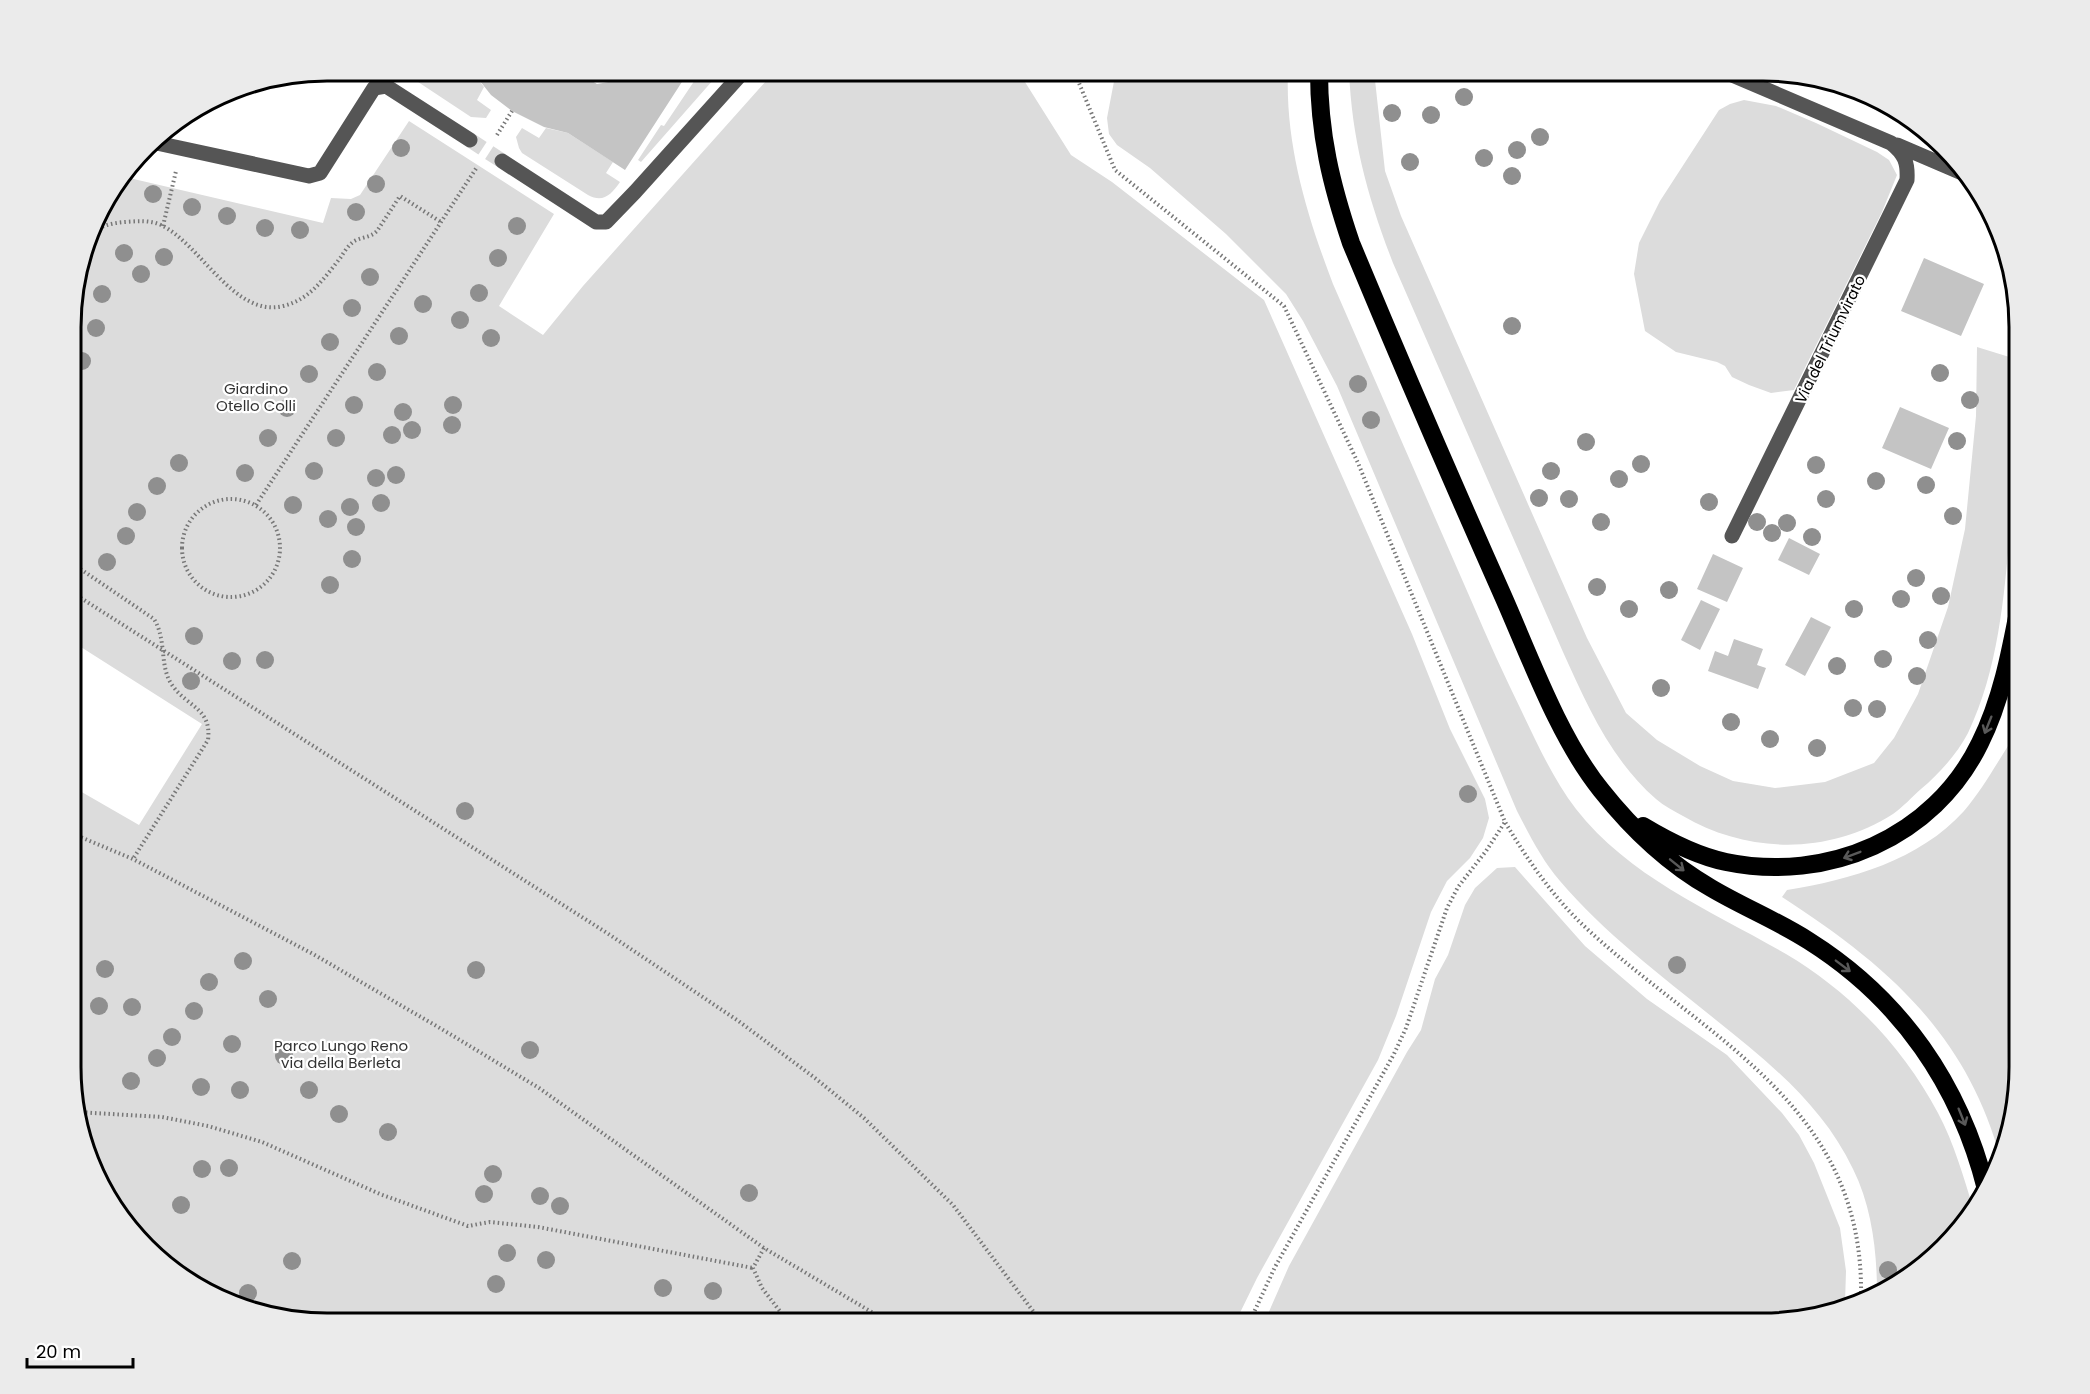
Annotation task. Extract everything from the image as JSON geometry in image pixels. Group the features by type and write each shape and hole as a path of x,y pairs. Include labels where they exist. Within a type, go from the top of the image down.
{"highway":[{"path":"1318,81 1323,143 1337,201 1351,243 1544,688 1576,753 1618,811 1682,869 1711,888 1811,942 1847,968 1882,999 1915,1035 1940,1072 1960,1110 1983,1178"},
{"path":"1618,811 1655,833 1699,854 1744,865 1784,868 1812,866 1841,859 1875,846 1902,831 1945,796 1980,744 1996,703 2009,658"}],"lane":[{"path":"502,161 596,222 606,222 734,81"},
{"path":"1748,81 1951,168"},
{"path":"163,144 309,176 320,173 374,88 386,86 470,141"},
{"name":"Via del Triumvirato","path":"1732,536 1907,180 1905,158 1900,150 1891,143"}],"path":[{"path":"1078,81 1114,170 1284,306 1358,463 1505,822 1526,856 1582,925 1763,1073 1789,1101 1810,1130 1843,1187 1859,1246 1861,1292"},
{"path":"495,138 512,111"},
{"path":"163,226 181,148"},
{"path":"256,506 478,165"},
{"path":"102,227 123,222 148,221 163,226 178,237 242,297 255,305 270,308 295,303 309,293 353,242 373,235 377,231 400,196 441,222"},
{"path":"227,498 242,500 256,506 268,515 276,529 280,544 278,559 272,574 262,585 249,593 234,597 218,595 204,589 193,579 185,566 182,550 183,535 189,522 199,510 212,502 227,498"},
{"path":"81,569 154,619 160,630 167,676 174,688 207,718 209,729 208,740 133,860"},
{"path":"81,598 616,940 737,1020 815,1078 864,1118 952,1204 1034,1313"},
{"path":"1254,1313 1275,1267 1394,1054 1406,1028 1447,908 1458,887 1505,822"},
{"path":"81,837 133,860 314,954 539,1088 765,1248 873,1313"},
{"path":"86,1113 162,1117 208,1126 262,1142 381,1194 468,1226 490,1222 538,1227 753,1268"},
{"path":"753,1268 765,1248"},
{"path":"753,1268 762,1288 781,1313"}],"green space":[{"path":"417,81 480,81 484,87 477,100 491,110 486,118 471,117"},
{"path":"694,81 712,81 641,162 638,160 661,125 664,126"},
{"path":"766,81 1025,81 1071,155 1112,182 1264,300 1412,634 1450,729 1485,799 1489,818 1483,838 1470,858 1447,881 1431,912 1396,1016 1378,1060 1240,1313 327,1313 295,1311 264,1305 218,1288 177,1262 142,1229 114,1190 94,1146 83,1099 81,792 139,825 202,724 81,647 81,327 83,295 89,264 106,218 131,178 323,223 331,198 351,199 360,195 409,121 554,214 499,306 543,335 583,286"},
{"path":"1114,81 1288,81 1294,153 1307,206 1333,284 1496,656 1560,786 1597,833 1621,855 1674,891 1786,954 1832,986 1853,1004 1873,1023 1908,1066 1944,1124 1970,1199 1948,1229 1913,1262 1877,1285 1872,1230 1865,1199 1853,1169 1827,1125 1775,1069 1595,919 1542,856 1517,811 1337,386 1303,321 1286,294 1226,234 1150,168 1117,145 1109,134 1107,118"},
{"path":"1350,81 1375,81 1385,171 1401,216 1587,638 1626,713 1657,740 1700,766 1733,781 1775,788 1825,782 1874,763 1894,738 1918,694 1948,607 1965,529 1976,416 1977,347 2009,357 2009,540 1993,659 1978,709 1959,748 1934,777 1893,814 1842,837 1816,843 1788,845 1761,843 1708,829 1662,804 1640,784 1626,767 1591,712 1572,672 1393,263 1363,169"},
{"path":"1744,100 1776,106 1877,152 1889,160 1897,175 1882,212 1794,390 1771,393 1749,385 1732,377 1725,366 1676,352 1645,331 1634,274 1639,243 1660,201 1719,110"},
{"path":"522,128 539,138 546,128 568,133 613,162 606,173 620,182 613,191 602,198 588,195 522,153 516,137"},
{"path":"2008,746 2009,989 2006,1103 1996,1145 1986,1115 1967,1075 1944,1039 1918,1007 1856,949 1782,897 1787,890 1859,874 1927,843 1964,811"},
{"path":"1515,867 1585,946 1647,999 1727,1055 1782,1113 1799,1135 1814,1163 1840,1228 1846,1271 1845,1299 1795,1311 1763,1313 1268,1313 1289,1266 1421,1030 1435,979 1448,955 1465,905 1475,888 1497,868"}],"building":[{"path":"480,81 592,81 597,84 614,81 683,81 625,170 568,133 544,127 512,111 491,95"},
{"path":"1924,258 1984,284 1961,336 1901,311"},
{"path":"1900,407 1949,428 1931,469 1882,448"},
{"path":"1789,538 1820,554 1809,575 1778,560"},
{"path":"1713,554 1743,568 1727,602 1697,589"},
{"path":"1701,600 1720,609 1700,650 1681,640"},
{"path":"1811,617 1831,627 1805,676 1785,665"},
{"path":"1734,639 1763,649 1757,665 1766,668 1758,689 1708,671 1715,651 1728,656"}],"tunnel":[{"path":"470,140 502,161"}],"park label":[{"name":"Giardino Otello Colli","path":"256,396"},
{"name":"Parco Lungo Reno via della Berleta","path":"341,1054"}]}
